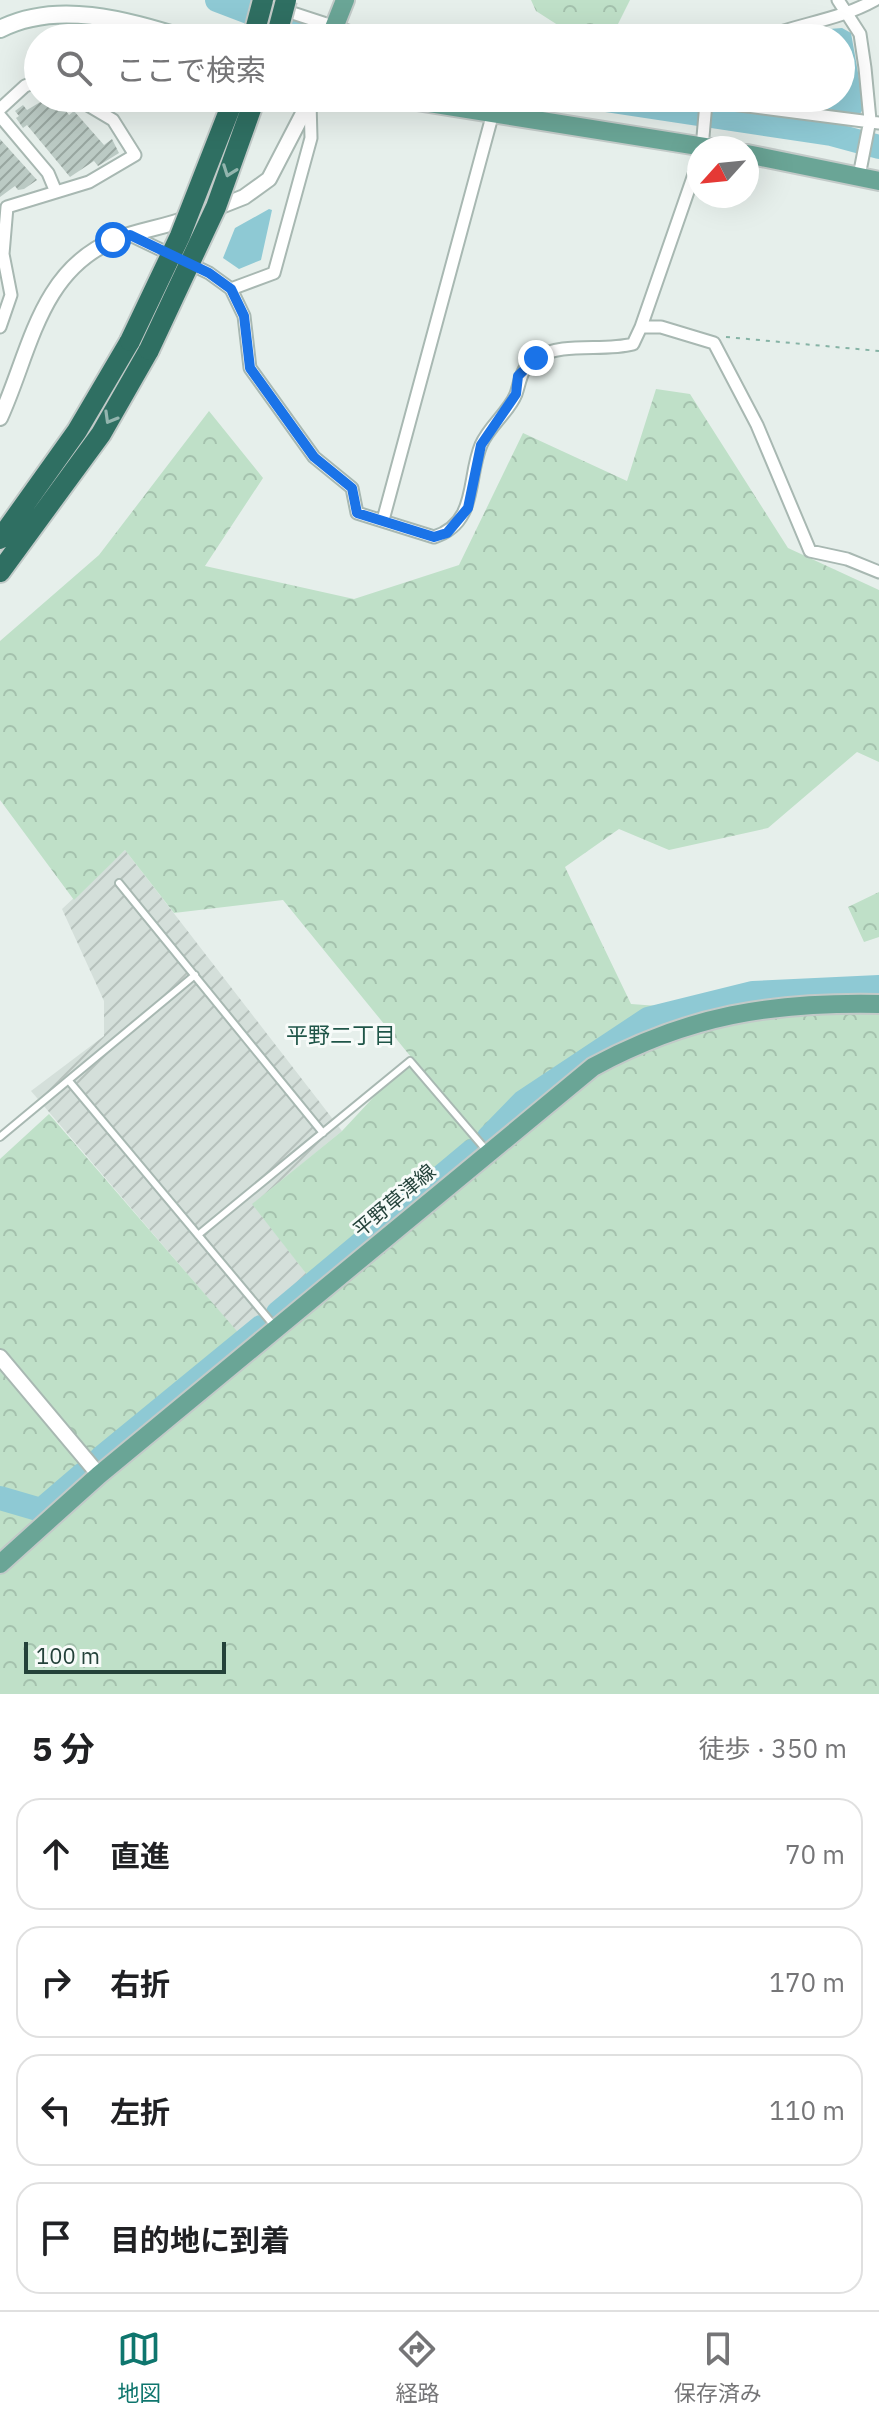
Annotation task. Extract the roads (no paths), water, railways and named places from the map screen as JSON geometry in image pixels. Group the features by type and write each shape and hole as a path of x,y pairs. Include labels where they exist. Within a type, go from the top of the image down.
{"highway":[{"path":"257,24 263,0"},
{"path":"280,24 286,0"},
{"path":"0,572 101,434 139,346 229,112"},
{"path":"0,539 139,346 216,207 250,112"}],"main road":[{"path":"335,24 345,0"},
{"path":"0,29 12,21 48,11 84,11 132,24"},
{"path":"524,112 687,146"},
{"path":"759,156 861,169 879,181"},
{"name":"平野草津線","path":"0,1564 99,1475 593,1067 641,1041 740,1012 807,1003 879,1004"}],"street":[{"path":"255,0 313,24"},
{"path":"838,0 853,24"},
{"path":"799,24 848,16 875,0"},
{"path":"855,26 860,34 873,125 861,169"},
{"path":"0,109 24,87"},
{"path":"0,327 11,295 3,254 3,214 7,207 89,182 135,155 113,120 100,112"},
{"path":"0,418 27,340 56,286 82,256 130,235 170,225 244,197 269,179 304,112"},
{"path":"231,289 274,273 311,138 310,112"},
{"path":"383,520 494,112"},
{"path":"705,136 706,112"},
{"path":"774,112 873,125"},
{"path":"0,116 48,173 56,192"},
{"path":"130,235 209,273 231,289 244,316 250,368 314,457 352,488 357,513 434,537 447,533 468,508 481,445 516,394 518,376 536,358 562,350 633,344 687,198"},
{"path":"641,327 661,327 714,343 757,425 810,551 847,559 879,572"},
{"path":"0,1357 99,1475"}],"lane":[{"path":"119,883 323,1133"},
{"path":"0,1137 195,975"},
{"path":"198,1235 410,1061 487,1152"},
{"path":"69,1081 276,1328"}],"water":[{"path":"855,56 864,107 860,114 846,112 855,112"},
{"path":"272,210 261,260 239,269 223,258 235,228"}],"waterway":[{"path":"217,0 280,24"},
{"path":"685,112 831,134 879,147"},
{"path":"489,1137 523,1102 648,1019 753,993 879,987"},
{"path":"278,1313 472,1151"},
{"path":"101,1458 261,1327"},
{"path":"0,1498 41,1510 83,1474"}],"district":[{"name":"平野二丁目","path":"341,1034"}]}
